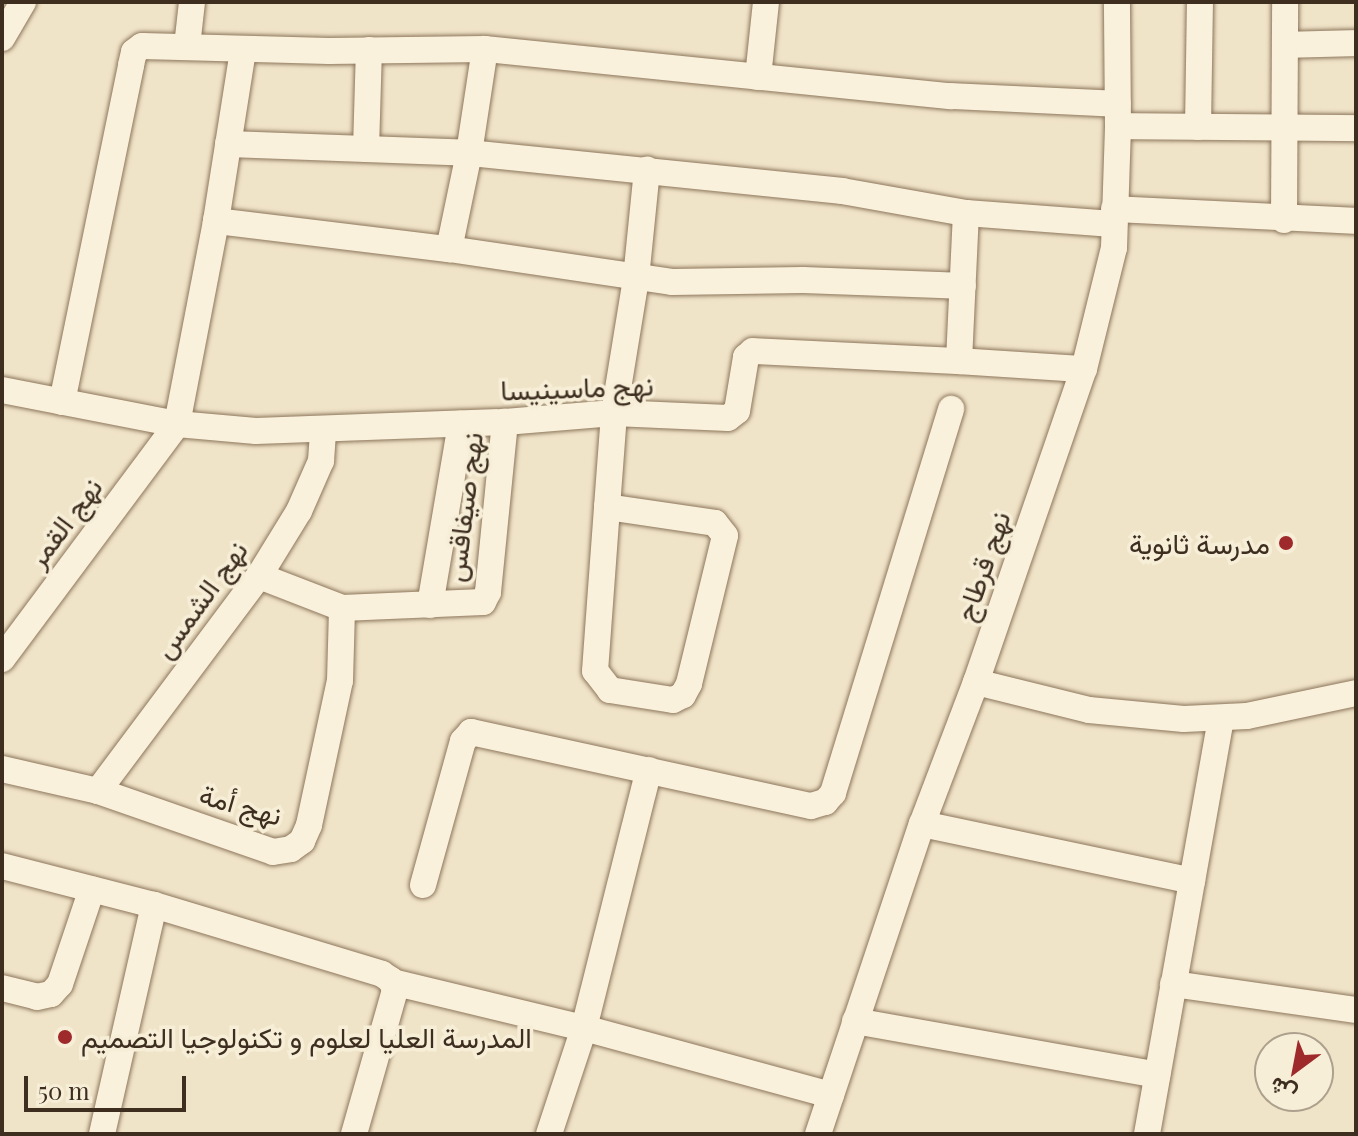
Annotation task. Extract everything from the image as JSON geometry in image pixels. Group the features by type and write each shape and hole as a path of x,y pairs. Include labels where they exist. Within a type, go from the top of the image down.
{"street":[{"path":"2,38 23,2"},
{"path":"187,46 192,2"},
{"path":"758,77 766,2"},
{"name":"نهج قرطاج","path":"818,1134 922,824 976,682 1084,369 1111,262 1118,115 1117,2"},
{"path":"1198,127 1200,2"},
{"path":"1284,220 1285,2"},
{"path":"1285,45 1356,43"},
{"path":"62,402 134,52 142,46 155,44 243,50 485,49 951,96 1198,127 1356,128"},
{"path":"449,249 469,153 485,49"},
{"path":"177,424 216,221 243,50"},
{"path":"366,149 369,50"},
{"path":"228,144 469,153 842,191 966,213 1356,221"},
{"path":"607,507 715,523 725,536 689,684 683,695 673,700 610,690 595,671 607,507 614,413 636,278 647,170"},
{"path":"966,213 959,361 1084,369"},
{"path":"216,221 449,249 672,282 803,280 963,286"},
{"name":"نهج ماسينيسا","path":"2,390 177,424 256,431 505,422 614,413 728,418 737,411 746,357 753,351 959,361"},
{"path":"423,885 463,741 471,732 811,806 825,802 833,793 951,409"},
{"name":"نهج صيفاقس","path":"259,576 342,608 483,602 488,592 505,422"},
{"name":"نهج القمر","path":"2,659 177,424"},
{"path":"430,605 461,424"},
{"name":"نهج الشمس","path":"98,791 259,576 311,489 321,461 323,430"},
{"name":"نهج أمة","path":"2,769 98,791 273,852 291,849 302,841 309,825 340,681 342,608"},
{"path":"976,682 1089,710 1221,719 1356,693"},
{"path":"1147,1134 1221,719"},
{"path":"549,1134 584,1028 649,770"},
{"path":"922,824 1192,881"},
{"path":"2,866 154,905 382,974 392,982 584,1028 831,1095"},
{"path":"2,988 37,997 51,994 60,984 92,889"},
{"path":"102,1134 154,905"},
{"path":"354,1134 395,990 392,982"},
{"path":"1173,984 1356,1010"},
{"path":"855,1021 1157,1075"}],"place":[{"name":"مدرسة ثانوية","path":"1286,543"},
{"name":"المدرسة العليا لعلوم و تكنولوجيا التصميم","path":"65,1037"}]}
